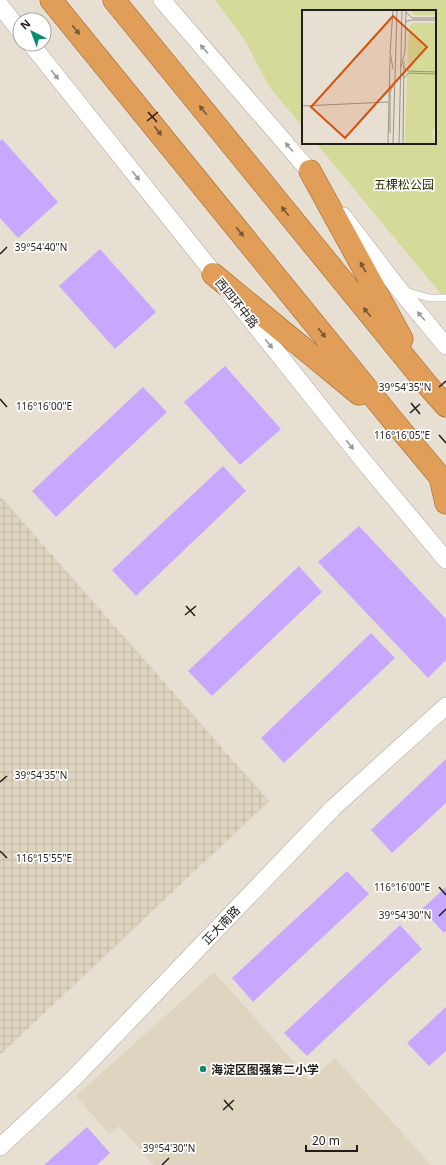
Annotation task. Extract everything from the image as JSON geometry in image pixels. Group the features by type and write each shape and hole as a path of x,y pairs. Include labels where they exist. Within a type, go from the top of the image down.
{"highway":[{"path":"51,0 443,480 446,503"},
{"path":"114,0 428,387 446,406"},
{"path":"310,171 428,387"},
{"path":"214,274 395,423"}],"street":[{"path":"162,0 310,171 398,288 446,346"},
{"path":"0,5 12,20"},
{"name":"西四环中路","path":"37,52 365,463 446,560"},
{"name":"正大南路","path":"0,1147 74,1078 333,808 446,706"}],"lane":[{"path":"398,288 429,298 446,298"}],"shaded area":[{"path":"0,496 269,801 0,1055"},
{"name":"海淀区图强第二小学","path":"214,972 310,1080 335,1058 431,1165 154,1165 119,1126 109,1134 76,1096"}],"green space":[{"name":"五棵松公园","path":"215,0 446,0 446,300 317,144 436,144 436,10 302,10 302,126 270,88 244,39"}],"building":[{"path":"2,139 58,202 18,238 0,218 0,141"},
{"path":"100,249 156,312 115,349 59,286"},
{"path":"225,366 281,429 240,465 184,402"},
{"path":"143,387 167,412 56,517 32,491"},
{"path":"223,466 246,491 136,596 112,570"},
{"path":"359,526 446,619 446,660 428,678 318,562"},
{"path":"299,566 322,592 212,696 188,671"},
{"path":"371,633 395,658 284,763 261,738"},
{"path":"446,759 446,803 392,853 371,830"},
{"path":"347,871 369,894 253,1002 232,978"},
{"path":"446,887 446,931 444,933 422,909"},
{"path":"400,925 422,949 307,1056 284,1033"},
{"path":"446,1007 446,1051 429,1066 407,1043"},
{"path":"87,1127 110,1153 97,1165 44,1165"}],"place":[{"name":"海淀区图强第二小学","path":"203,1069"}]}
